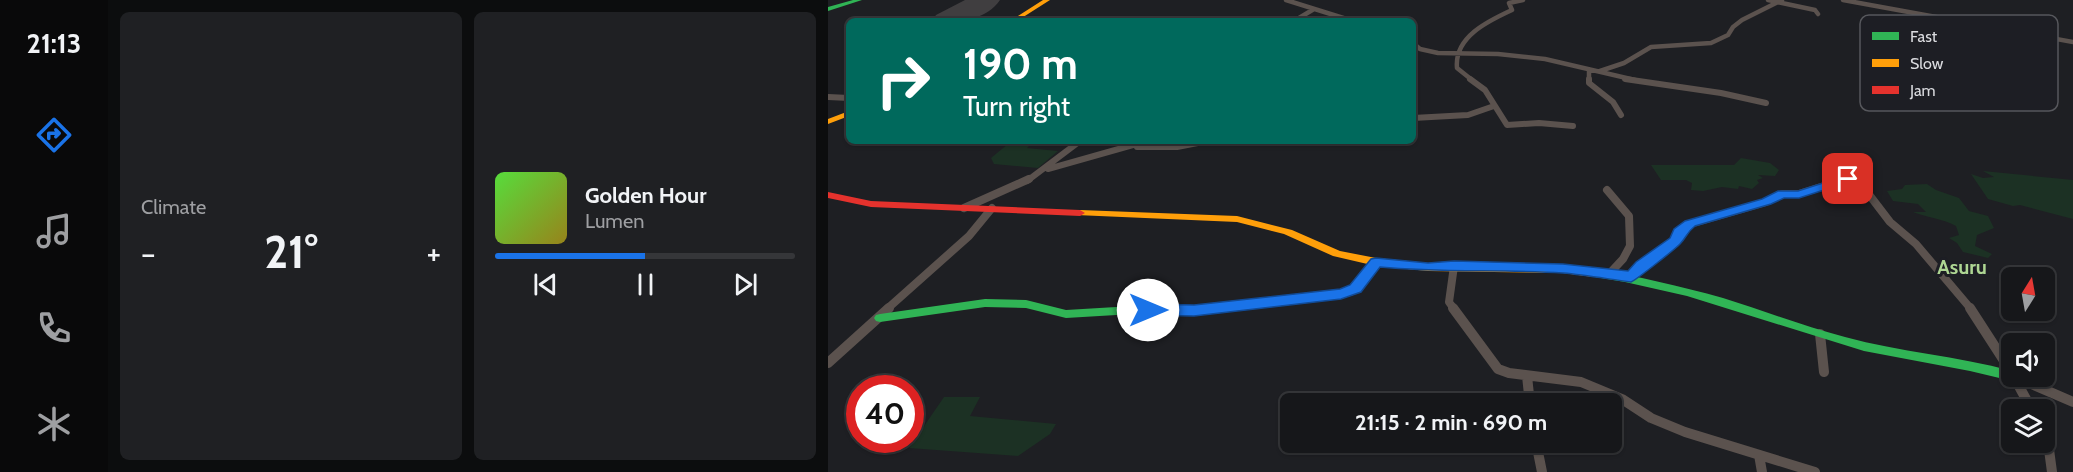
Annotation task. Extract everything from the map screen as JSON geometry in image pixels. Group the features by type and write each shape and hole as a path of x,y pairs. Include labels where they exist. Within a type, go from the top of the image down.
{"street":[{"path":"828,9 854,0"},
{"path":"1018,18 1047,0"},
{"path":"1286,0 1343,18"},
{"path":"1523,0 1509,3 1512,10 1470,34 1456,60 1457,68 1481,86 1508,126 1539,123 1573,126"},
{"path":"1768,0 1815,10 1818,14"},
{"path":"1836,0 1925,15"},
{"path":"1599,72 1624,63 1658,45 1711,43 1728,35 1733,27 1742,20 1781,1"},
{"path":"1299,18 1314,9"},
{"path":"2058,39 2073,42"},
{"path":"1416,45 1428,52 1530,57 1644,82 1721,93 1766,104"},
{"path":"1589,70 1589,83 1613,102 1621,115"},
{"path":"828,97 846,98"},
{"path":"1416,118 1468,115 1494,106"},
{"path":"828,122 846,114"},
{"path":"964,208 1012,189 1044,171 1076,144"},
{"path":"1044,171 1137,144"},
{"path":"1126,148 1177,147 1192,144"},
{"path":"1631,277 1641,266 1676,240 1678,232 1690,224 1766,202 1782,194 1799,194 1848,179 1864,188 1890,222 1916,244 1983,325 2001,356"},
{"path":"1608,190 1629,216 1630,246 1623,259 1610,273"},
{"path":"828,195 871,204 1248,221 1288,232 1337,254 1376,262 1428,267 1563,269 1610,273 1698,293 1820,334 1885,351 1982,367 2001,373"},
{"path":"828,363 969,236 992,208"},
{"path":"880,318 946,307 1015,302 1066,314 1231,307 1347,293 1356,289 1376,262"},
{"path":"1454,266 1449,297 1452,307 1498,369 1509,374 1581,382 1622,399 1666,424 1815,472"},
{"path":"1820,334 1824,372"},
{"path":"1527,376 1529,393"},
{"path":"2038,387 2073,402"},
{"path":"1538,453 1542,472"},
{"path":"2049,453 2052,472"},
{"path":"1759,455 1762,472"}],"green space":[{"path":"1008,144 1058,151 1038,168 994,164 991,158"},
{"path":"1741,158 1770,163 1779,170 1775,176 1758,175 1763,178 1757,180 1759,183 1752,189 1739,186 1738,189 1722,187 1703,191 1691,190 1692,183 1686,180 1661,180 1651,165 1734,165"},
{"path":"1983,171 2073,180 2073,219 1988,199 1971,174 1983,178 1994,177"},
{"path":"1927,184 1936,190 1959,198 1969,211 1988,216 1994,228 1977,235 1975,246 1992,254 1988,258 1963,252 1957,243 1949,238 1959,235 1956,226 1913,212 1926,212 1918,204 1893,201 1887,191 1902,189 1905,185"},
{"path":"944,397 980,397 970,416 1056,424 1050,434 1018,456 924,449 924,426"}],"runway":[{"path":"953,18 986,0"}],"traffic: fast":[{"path":"828,9 859,0"},
{"path":"1593,273 1688,292 1843,341 2001,373"},
{"path":"880,318 985,303 1026,304 1066,314 1133,310 1193,310 1242,305"}],"traffic: slow":[{"path":"1018,18 1047,0"},
{"path":"828,122 846,114"},
{"path":"1080,213 1237,219 1288,232 1337,254 1376,262 1428,267 1563,269 1593,273"}],"traffic: jam":[{"path":"828,195 871,204 1080,213"},
{"path":"1242,305 1347,293 1356,289 1376,262"}],"district":[{"name":"Asuru","path":"1962,267"}],"route":[{"path":"1148,310 1231,307 1272,300 1351,292 1356,289 1376,262 1413,267 1563,269 1631,277 1649,259 1676,240 1678,232 1690,224 1766,202 1782,194 1799,194 1848,179"}]}
